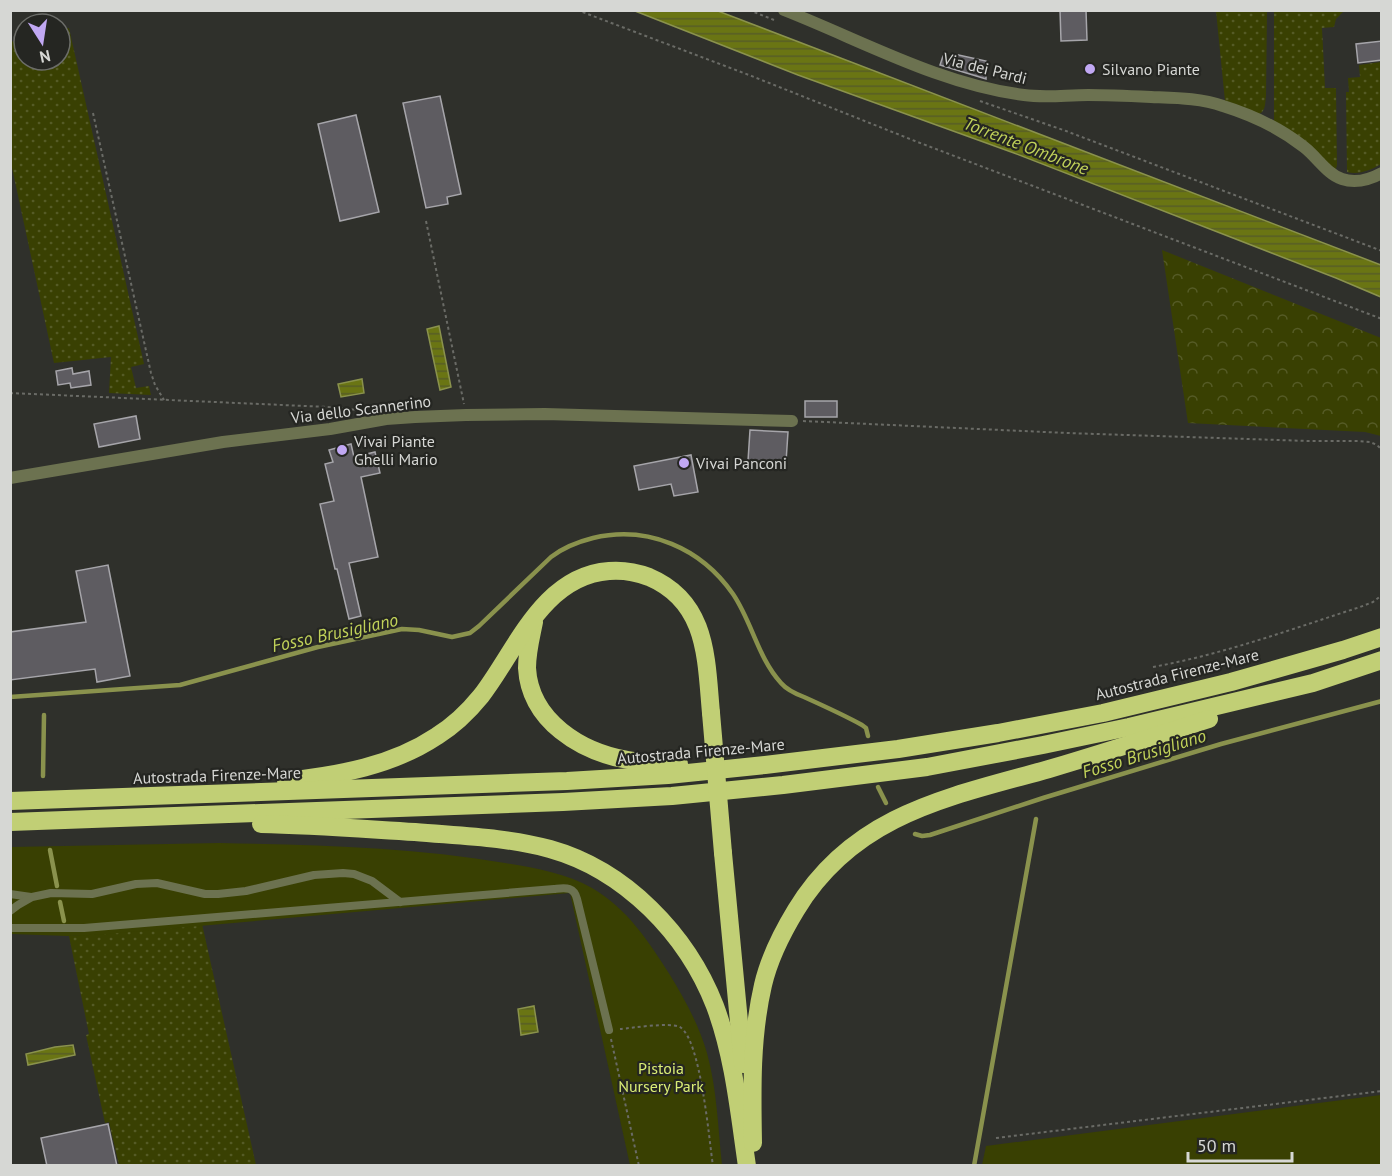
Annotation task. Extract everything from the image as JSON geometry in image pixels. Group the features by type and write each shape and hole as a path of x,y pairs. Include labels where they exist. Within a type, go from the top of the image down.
{"highway":[{"path":"102,798 320,777 358,770 406,753 438,736 468,711 493,680 536,616 566,585 589,575 615,571 643,575 655,580 685,603 699,629 705,649 738,1002 750,1166"},
{"path":"536,616 527,669 531,689 542,712 567,736 588,748 628,760 665,764 765,765"},
{"name":"Autostrada Firenze-Mare","path":"10,801 567,782 765,765 898,749 1103,713 1230,682 1382,637"},
{"path":"750,1166 753,1042 764,982 778,943 802,899 832,863 850,848 896,818 937,801 1076,761 1382,660"},
{"path":"10,822 574,801 672,796 783,785 927,767 999,754 1130,727 1313,683"},
{"path":"103,819 286,825 490,838 551,850 591,866 636,895 655,914 673,933 704,981 715,1005 729,1052 750,1166"}],"street":[{"name":"Via dei Pardi","path":"783,17 930,71 990,89 1032,96 1109,95 1210,102 1282,131 1307,149 1332,173 1344,180 1364,181 1382,173"},
{"name":"Via dello Scannerino","path":"10,478 223,442 330,429 393,418 545,414 792,421"}],"lane":[{"path":"10,894 32,897 51,894 92,894 147,883 157,883 205,894 231,893 314,875 343,873 354,874 372,881 400,902"},
{"path":"10,928 84,928 565,888 574,891 577,899 609,1030"},
{"path":"10,911 32,897"}],"path":[{"path":"577,10 1382,319"},
{"path":"749,10 783,17"},
{"path":"976,100 1066,131 1382,251"},
{"path":"93,112 152,373 155,385 164,400"},
{"path":"426,221 466,415"},
{"path":"10,393 328,407 361,411"},
{"path":"792,421 1077,433 1358,441 1370,442 1382,450"},
{"path":"1153,667 1226,651 1360,607 1373,602 1382,595"},
{"path":"639,1166 609,1030 671,1025 679,1027 691,1044 701,1084 713,1166"},
{"path":"996,1138 1382,1090"}],"green space":[{"path":"1216,11 1267,11 1266,96 1264,109 1259,114 1225,101"},
{"path":"1274,11 1344,11 1336,19 1334,27 1322,28 1325,88 1336,88 1336,169 1274,122"},
{"path":"72,41 144,364 131,367 136,388 149,386 151,395 109,393 111,357 54,363 11,163 10,42 12,42 12,72 72,72"},
{"path":"1381,62 1381,164 1365,171 1347,172 1346,92 1349,92 1348,78 1360,77 1359,65"},
{"path":"1162,250 1381,338 1381,436 1365,432 1188,423"},
{"name":"Pistoia Nursery Park","path":"220,843 434,853 550,872 572,878 605,896 627,916 645,938 670,975 696,1023 707,1053 713,1080 722,1165 630,1165 570,893 109,934 69,936 11,934 11,847"},
{"path":"202,924 256,1165 119,1165 109,1122 105,1123 86,1035 89,1034 69,936"},
{"path":"1381,1095 1381,1165 982,1165 986,1146"}],"water":[{"name":"Torrente Ombrone","path":"635,11 718,11 1381,265 1381,297 1014,153 798,75"},
{"path":"439,326 451,387 440,390 427,329"},
{"path":"362,379 364,393 341,397 338,384"},
{"path":"534,1006 538,1032 521,1035 518,1009"},
{"path":"73,1045 75,1055 28,1065 26,1054"}],"building":[{"path":"1060,10 1086,10 1087,40 1061,41"},
{"path":"1382,41 1382,60 1358,63 1356,44"},
{"path":"954,54 986,61 986,79 940,65 943,56 953,58"},
{"path":"440,96 461,194 447,197 448,204 426,208 403,103"},
{"path":"356,115 379,212 340,221 318,124"},
{"path":"72,368 73,374 89,371 91,385 71,388 70,383 58,385 56,371"},
{"path":"805,401 837,401 837,417 805,417"},
{"path":"136,416 140,439 99,447 94,424"},
{"path":"750,430 788,432 786,462 748,461"},
{"path":"351,444 354,457 375,452 380,473 361,477 378,557 349,563 361,616 349,619 320,504 334,501 325,464 333,462 329,450"},
{"path":"691,455 698,492 674,496 671,484 639,490 634,466"},
{"path":"108,565 130,676 97,682 95,669 10,680 10,632 86,622 76,571"},
{"path":"108,1124 117,1166 47,1166 41,1138"}],"waterway":[{"name":"Fosso Brusigliano","path":"10,697 180,685 318,647 402,629 452,637 470,633 561,550 593,538 634,535 672,544 705,564 733,594 766,662 781,683 795,693 862,725 866,728 868,736"},
{"name":"Fosso Brusigliano","path":"915,834 930,835 1221,744 1382,701"},
{"path":"43,776 44,715"},
{"name":"Fosso Brusigliano","path":"878,787 886,803"},
{"path":"974,1166 1036,819"},
{"path":"50,850 57,886"},
{"path":"60,902 64,921"}],"place":[{"name":"Silvano Piante","path":"1090,69"},
{"name":"Vivai Piante Ghelli Mario","path":"342,450"},
{"name":"Vivai Panconi","path":"684,463"}]}
